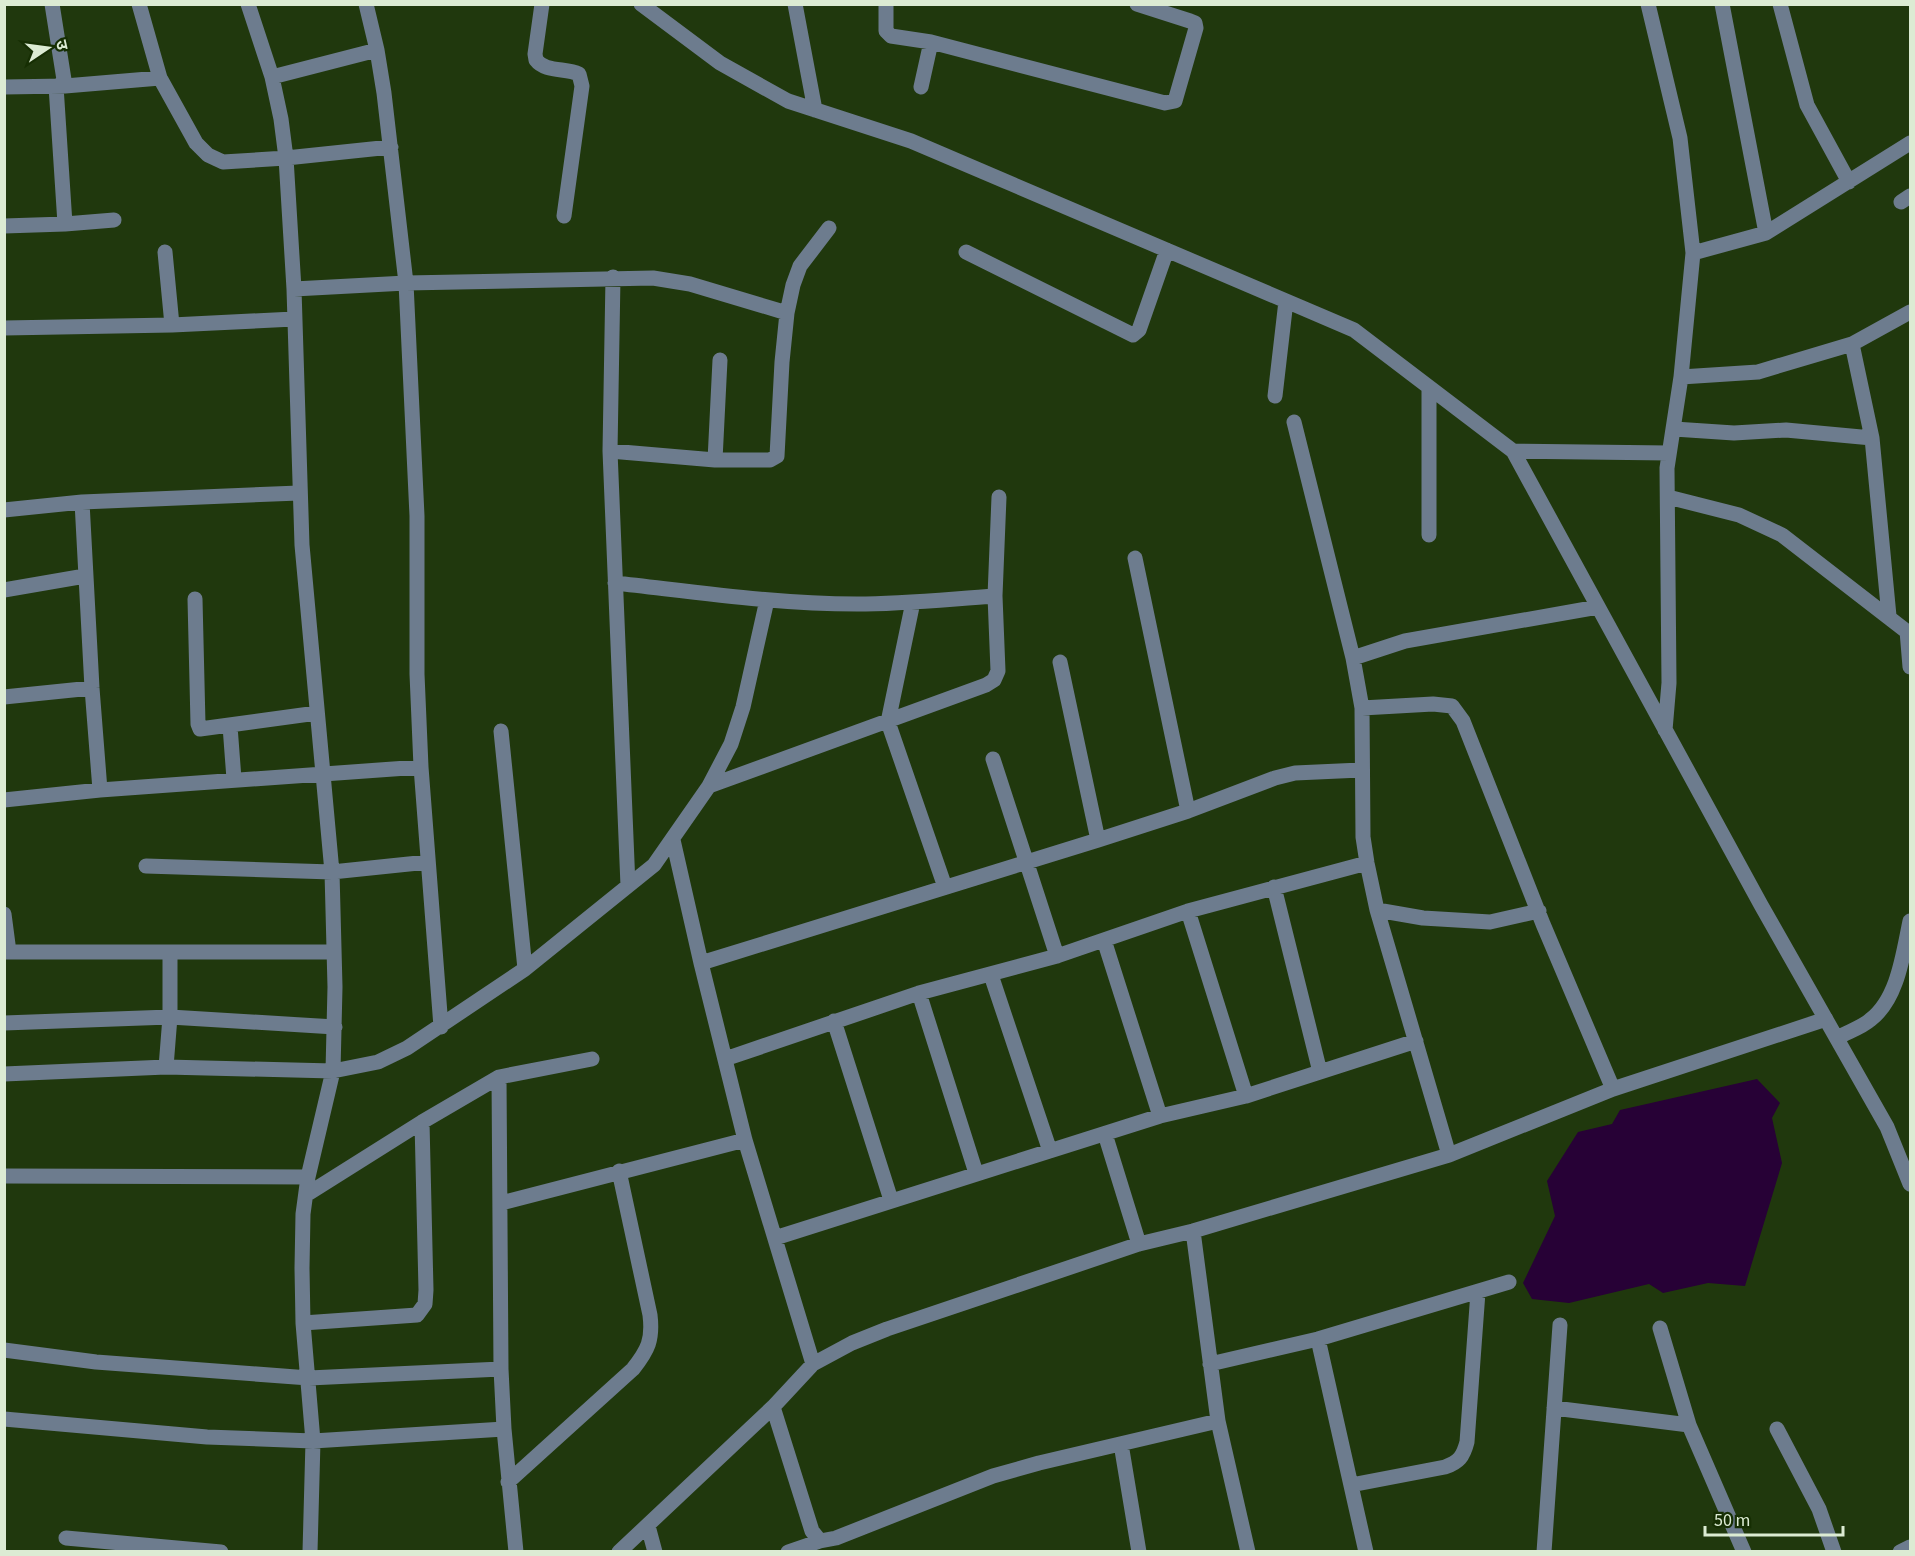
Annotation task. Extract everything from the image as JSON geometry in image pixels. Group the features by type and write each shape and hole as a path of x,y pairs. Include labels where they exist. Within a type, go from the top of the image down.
{"street":[{"path":"52,4 60,86 65,224"},
{"path":"139,4 160,78 196,143 208,155 223,162 391,147"},
{"path":"248,4 272,77 281,118 286,158 294,289 299,493 332,872 335,1026 333,1071 308,1177 302,1268 303,1323 313,1442 310,1551"},
{"path":"366,4 377,50 391,147 406,283 417,516 417,674 421,767 441,1027"},
{"path":"542,4 536,60 544,66 579,74 582,86 564,216"},
{"path":"641,4 720,63 788,102 911,141 1354,330 1514,451 1761,905 1887,1127 1911,1184"},
{"path":"795,4 815,110"},
{"path":"886,4 886,31 891,36 931,42 1165,103 1173,103 1196,32 1195,24 1137,4"},
{"path":"1648,4 1680,138 1693,254 1681,377 1669,453 1669,683 1665,730"},
{"path":"1722,4 1766,233"},
{"path":"1780,4 1807,105 1849,182"},
{"path":"921,87 931,42"},
{"path":"272,77 377,50"},
{"path":"4,87 60,86 160,78"},
{"path":"1693,254 1766,233 1911,143"},
{"path":"4,226 114,220"},
{"path":"610,451 715,460 770,460 777,456 787,314 793,285 800,266 829,228"},
{"path":"966,252 1133,336 1139,330 1167,250"},
{"path":"165,252 172,325"},
{"path":"294,289 406,283 613,277 653,278 674,280 787,314"},
{"path":"613,277 610,451 628,886"},
{"path":"1275,396 1286,301"},
{"path":"1681,377 1758,372 1852,344 1911,312"},
{"path":"4,328 172,325 294,319"},
{"path":"1852,344 1872,438 1889,616"},
{"path":"715,460 720,360"},
{"path":"1429,387 1429,535"},
{"path":"1294,422 1353,658 1362,708 1363,837 1367,863 1377,910 1449,1155"},
{"path":"1674,429 1734,433 1786,429 1872,438"},
{"path":"1514,451 1669,453"},
{"path":"4,510 82,502 299,493"},
{"path":"709,786 888,722 994,680 998,671 999,659 994,596 999,497"},
{"path":"1668,497 1739,515 1782,535 1909,632 1911,668"},
{"path":"82,502 100,790"},
{"path":"1135,558 1188,811"},
{"path":"4,590 86,576"},
{"path":"615,583 767,600 854,604 994,596"},
{"path":"195,599 198,728 203,730 317,713"},
{"path":"4,1074 166,1067 333,1071 378,1062 407,1048 441,1027 525,969 654,865 709,786 730,744 743,707 767,600"},
{"path":"913,602 888,722 945,887"},
{"path":"1353,658 1405,641 1598,607"},
{"path":"1060,662 1098,840"},
{"path":"4,696 92,688"},
{"path":"1362,708 1432,704 1452,706 1463,721 1613,1089"},
{"path":"230,726 234,779"},
{"path":"501,731 525,969"},
{"path":"993,759 1057,956"},
{"path":"4,800 234,779 421,767"},
{"path":"700,963 1098,840 1188,811 1275,778 1295,773 1361,770"},
{"path":"673,840 700,963 745,1140 813,1364"},
{"path":"146,866 332,872 428,862"},
{"path":"725,1059 919,993 1057,956 1188,911 1367,863"},
{"path":"1274,887 1320,1072"},
{"path":"1377,910 1423,918 1490,922 1541,917"},
{"path":"1188,911 1246,1096"},
{"path":"4,914 7,952 333,952"},
{"path":"1837,1038 1869,1021 1883,1008 1892,995 1911,921"},
{"path":"1104,940 1160,1116"},
{"path":"166,1067 170,1017 171,952"},
{"path":"991,975 1050,1151"},
{"path":"919,993 976,1173"},
{"path":"4,1023 170,1017 335,1026"},
{"path":"619,1551 773,1407 813,1364 852,1343 887,1329 1139,1244 1193,1231 1449,1155 1613,1089 1826,1019"},
{"path":"834,1021 891,1200"},
{"path":"774,1238 1160,1116 1246,1096 1416,1041"},
{"path":"306,1195 499,1077 592,1059"},
{"path":"499,1077 501,1369 508,1482 516,1551"},
{"path":"303,1323 417,1315 425,1304 422,1122"},
{"path":"1105,1134 1139,1244"},
{"path":"501,1203 745,1140"},
{"path":"508,1482 633,1369 646,1353 652,1333 650,1316 619,1171"},
{"path":"4,1176 308,1177"},
{"path":"1193,1231 1218,1421 1248,1551"},
{"path":"1210,1365 1318,1339 1509,1282"},
{"path":"1351,1485 1445,1467 1464,1455 1467,1442 1478,1292"},
{"path":"1544,1551 1560,1325"},
{"path":"1660,1328 1689,1425 1744,1551"},
{"path":"1318,1339 1366,1551"},
{"path":"4,1350 96,1362 309,1377 501,1369"},
{"path":"773,1407 812,1531 820,1541"},
{"path":"1554,1408 1689,1425"},
{"path":"4,1419 207,1437 313,1442 504,1429"},
{"path":"788,1551 836,1538 993,1476 1218,1421"},
{"path":"1777,1429 1819,1509 1834,1551"},
{"path":"1121,1444 1139,1551"},
{"path":"648,1526 655,1551"},
{"path":"66,1538 221,1551"},
{"path":"1900,1551 1911,1547"}],"shaded area":[{"path":"1757,1079 1780,1103 1772,1118 1782,1163 1745,1286 1708,1283 1663,1293 1649,1284 1569,1303 1532,1299 1523,1283 1555,1216 1547,1181 1578,1132 1612,1124 1620,1110"}]}
